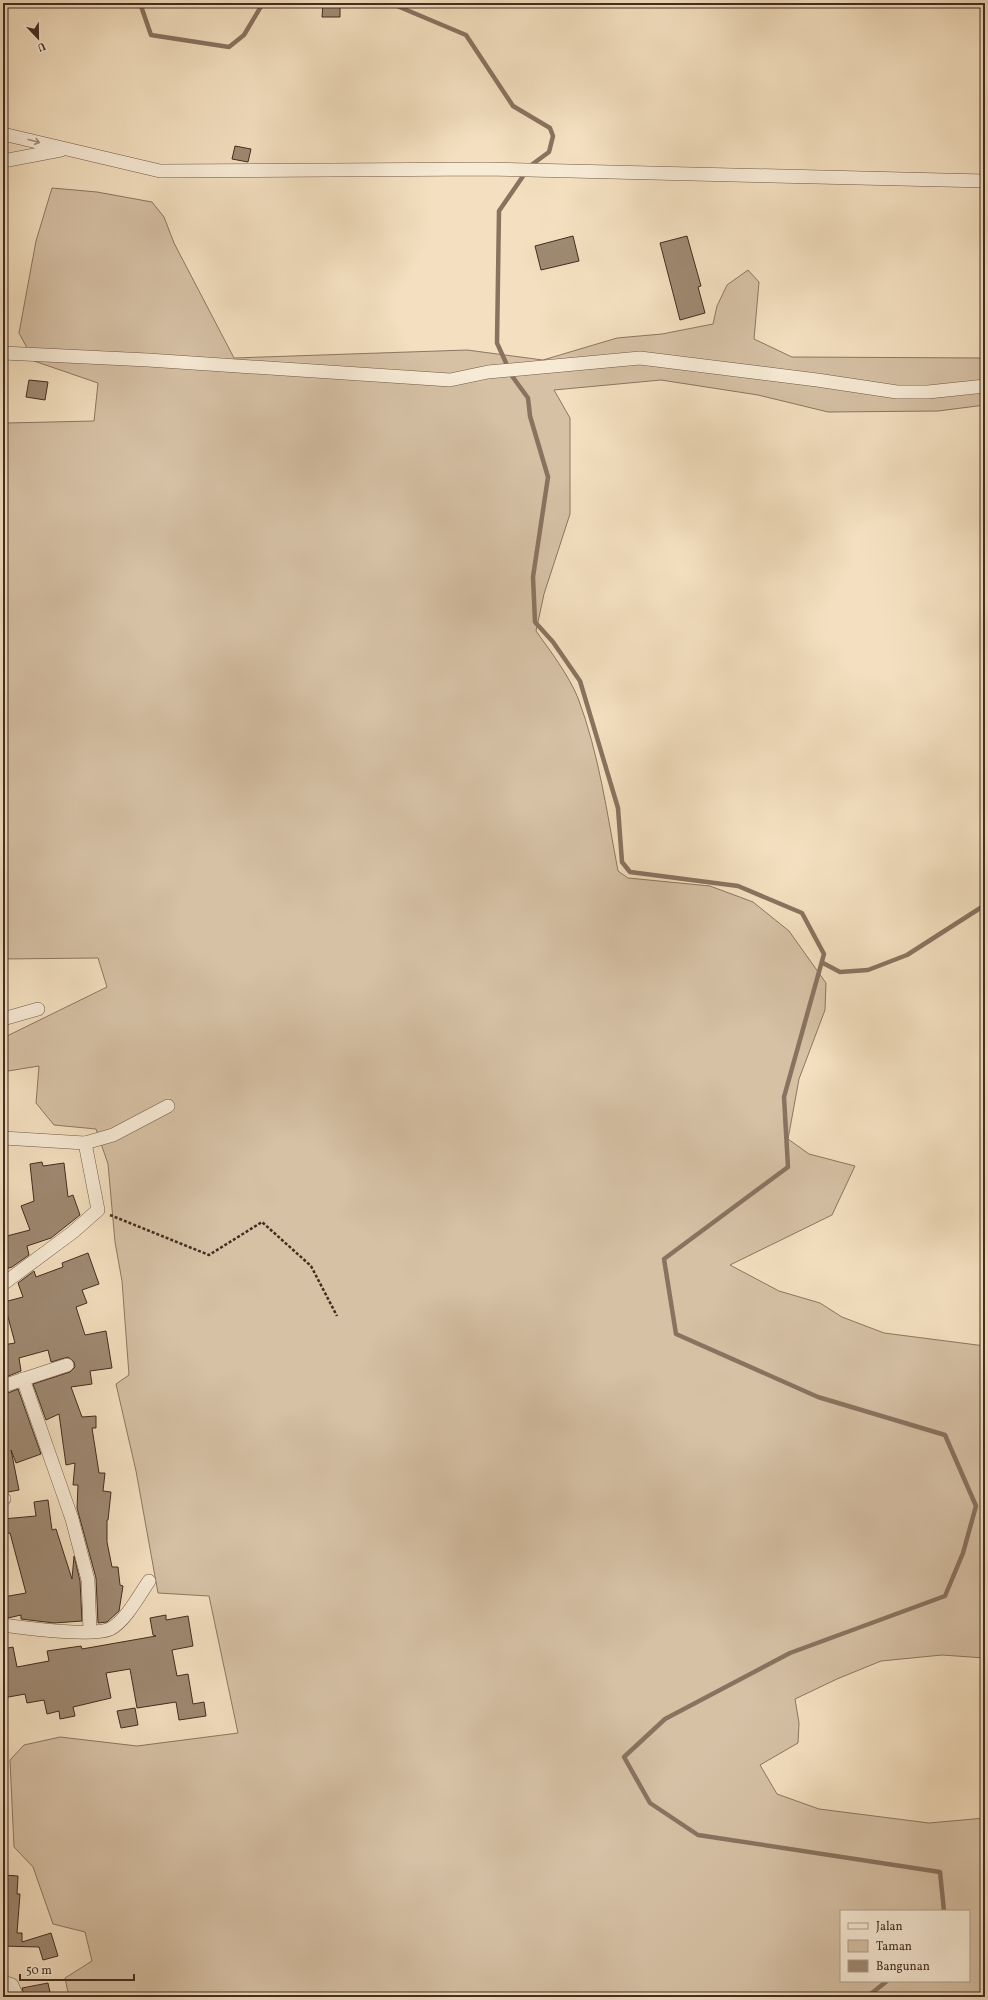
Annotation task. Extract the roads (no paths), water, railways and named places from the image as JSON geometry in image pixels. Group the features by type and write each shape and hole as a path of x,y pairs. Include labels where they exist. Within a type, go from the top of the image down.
{"street":[{"path":"3,134 65,150 160,171 487,169 985,181"},
{"path":"3,160 65,150"},
{"path":"3,354 148,360 450,380 488,372 640,358 817,380 897,392 928,392 985,386"},
{"path":"3,1018 38,1009"},
{"path":"3,1138 85,1143 113,1135 168,1106"},
{"path":"3,1284 73,1232 98,1210 85,1143"},
{"path":"3,1384 67,1366"},
{"path":"23,1379 62,1488 84,1564 88,1580 90,1631"},
{"path":"3,1625 33,1629 90,1631 110,1628 122,1620 149,1581"},
{"path":"3,1982 12,1985 17,1997"}],"waterway":[{"path":"140,3 151,35 229,47 244,35 263,3"},
{"path":"390,3 466,35 513,106 550,128 553,136 549,152 530,166 499,211 497,343 512,376 528,398 530,416 548,477 533,577 535,622 553,642 580,681 618,808 622,862 630,872 738,886 802,913 824,954 784,1097 788,1167 664,1259 676,1334 818,1397 945,1435 976,1506 963,1553 945,1596 790,1653 665,1719 624,1757 650,1803 698,1835 940,1872 944,1910"},
{"path":"823,963 840,972 868,970 907,955 985,905"},
{"path":"867,1997 886,1982"}]}
